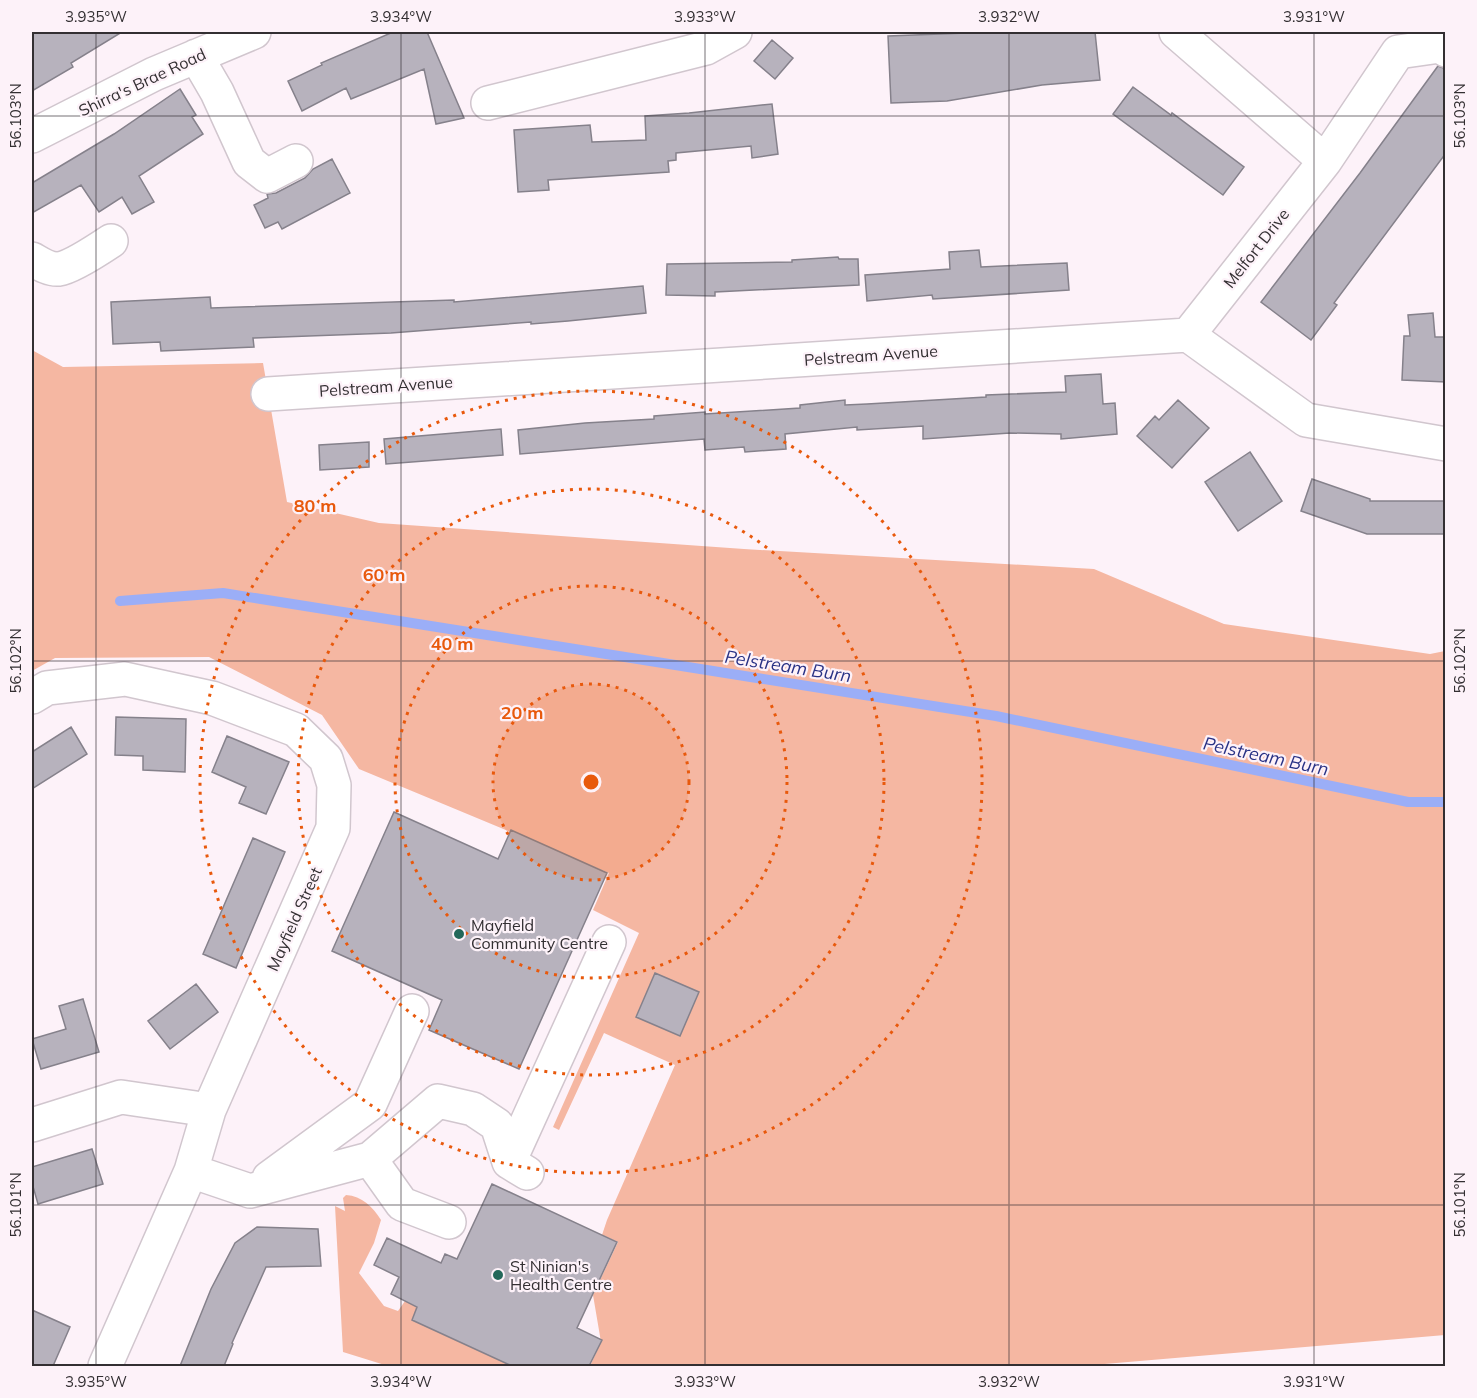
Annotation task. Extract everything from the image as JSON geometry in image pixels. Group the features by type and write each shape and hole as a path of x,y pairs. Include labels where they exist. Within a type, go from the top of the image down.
{"street":[{"name":"Shirra's Brae Road","path":"32,136 154,74 254,32"},
{"path":"488,103 706,48 735,32"},
{"path":"1176,32 1324,161"},
{"name":"Melfort Drive","path":"1188,335 1324,161 1405,42 1440,46 1446,50"},
{"path":"196,56 217,92 249,162 267,176 296,161"},
{"path":"32,259 43,266 58,269 83,258 111,241"},
{"path":"1188,335 1306,420 1446,444"},
{"name":"Pelstream Avenue","path":"268,394 1188,335"},
{"name":"Mayfield Street","path":"32,698 47,688 125,679 212,698 296,730 326,759 334,785 333,828 209,1110 191,1171 105,1366"},
{"path":"191,1171 250,1191 370,1159 438,1101 473,1109 497,1125 518,1167 609,942"},
{"path":"250,1191 370,1104 412,1011"},
{"path":"32,1125 121,1097 209,1110"},
{"path":"370,1159 402,1204 449,1222"}],"shaded area":[{"path":"32,350 63,367 263,363 287,502 379,523 744,549 1094,569 1224,624 1430,654 1445,651 1445,1335 1081,1366 590,1366 601,1342 593,1295 618,1242 602,1235 675,1065 604,1033 559,1130 553,1127 639,933 593,910 609,873 359,769 322,715 209,657 55,658 32,671"},
{"path":"346,1195 366,1203 381,1220 374,1243 359,1273 384,1306 398,1311 405,1301 418,1306 412,1320 512,1366 388,1366 343,1352 335,1206 345,1211 343,1198"}],"building":[{"path":"32,32 122,32 71,63 73,67 32,91"},
{"path":"393,32 427,32 464,118 436,124 424,69 351,99 346,88 302,111 288,81 322,65 321,63"},
{"path":"966,32 1095,32 1100,80 1042,85 947,101 891,103 888,36"},
{"path":"772,40 793,58 775,79 754,61"},
{"path":"1438,66 1446,69 1446,153 1334,303 1337,305 1311,340 1261,302 1360,173"},
{"path":"1133,87 1244,167 1223,195 1113,114"},
{"path":"180,89 196,115 192,117 203,134 139,176 154,202 132,214 122,197 99,212 81,185 32,213 32,183 114,134"},
{"path":"772,104 778,154 752,158 751,146 676,153 676,160 668,161 669,172 548,180 549,190 518,192 514,130 590,125 592,142 646,140 645,116"},
{"path":"332,159 350,193 282,229 278,222 265,228 254,205 268,198 267,194 276,193 305,178 313,169"},
{"path":"979,250 981,267 1067,263 1069,290 933,299 932,295 867,301 865,275 950,269 949,252"},
{"path":"838,257 839,259 858,259 859,285 715,292 715,296 666,295 667,264 792,262 792,260"},
{"path":"643,286 646,313 531,324 531,322 391,333 253,338 254,347 161,351 160,342 113,344 111,302 210,297 211,308 454,300 454,302"},
{"path":"1433,313 1435,337 1446,337 1446,382 1402,380 1404,336 1410,336 1408,315"},
{"path":"1101,374 1103,404 1115,403 1117,434 1061,439 1061,434 1010,433 923,439 923,426 857,430 857,427 785,434 786,449 745,452 744,447 705,450 704,439 520,454 518,430 654,419 654,416 705,412 705,414 800,408 800,405 845,400 845,405 1066,392 1065,376"},
{"path":"1178,400 1209,428 1172,468 1137,436 1155,416 1159,420"},
{"path":"501,429 503,455 386,464 384,439"},
{"path":"369,442 369,467 320,470 319,445"},
{"path":"1250,452 1282,501 1238,531 1205,482"},
{"path":"1312,479 1370,499 1370,501 1446,501 1446,534 1367,534 1301,511"},
{"path":"116,717 186,719 185,772 143,770 143,756 115,755"},
{"path":"71,727 87,754 32,789 32,752"},
{"path":"227,736 289,762 266,814 239,803 246,787 212,772"},
{"name":"Mayfield Community Centre","path":"394,812 498,859 511,830 607,873 519,1069 429,1030 442,1000 332,951"},
{"path":"253,838 285,852 236,968 203,954"},
{"path":"655,973 699,992 680,1036 636,1017"},
{"path":"196,984 218,1012 170,1049 148,1021"},
{"path":"83,999 99,1052 41,1069 32,1039 66,1029 59,1006"},
{"path":"92,1149 103,1184 38,1204 32,1183 32,1167"},
{"name":"St Ninian's Health Centre","path":"492,1184 617,1242 577,1328 602,1340 589,1366 512,1366 412,1320 417,1307 391,1294 399,1277 374,1265 387,1238 441,1263 445,1254 457,1259"},
{"path":"257,1227 318,1229 321,1266 266,1267 224,1366 180,1366 211,1289 235,1243"},
{"path":"32,1310 70,1327 53,1366 32,1366"}],"waterway":[{"name":"Pelstream Burn","path":"120,601 223,593 996,716 1408,802 1446,802"}],"place":[{"name":"Mayfield Community Centre","path":"459,934"},
{"name":"St Ninian's Health Centre","path":"498,1275"}]}
